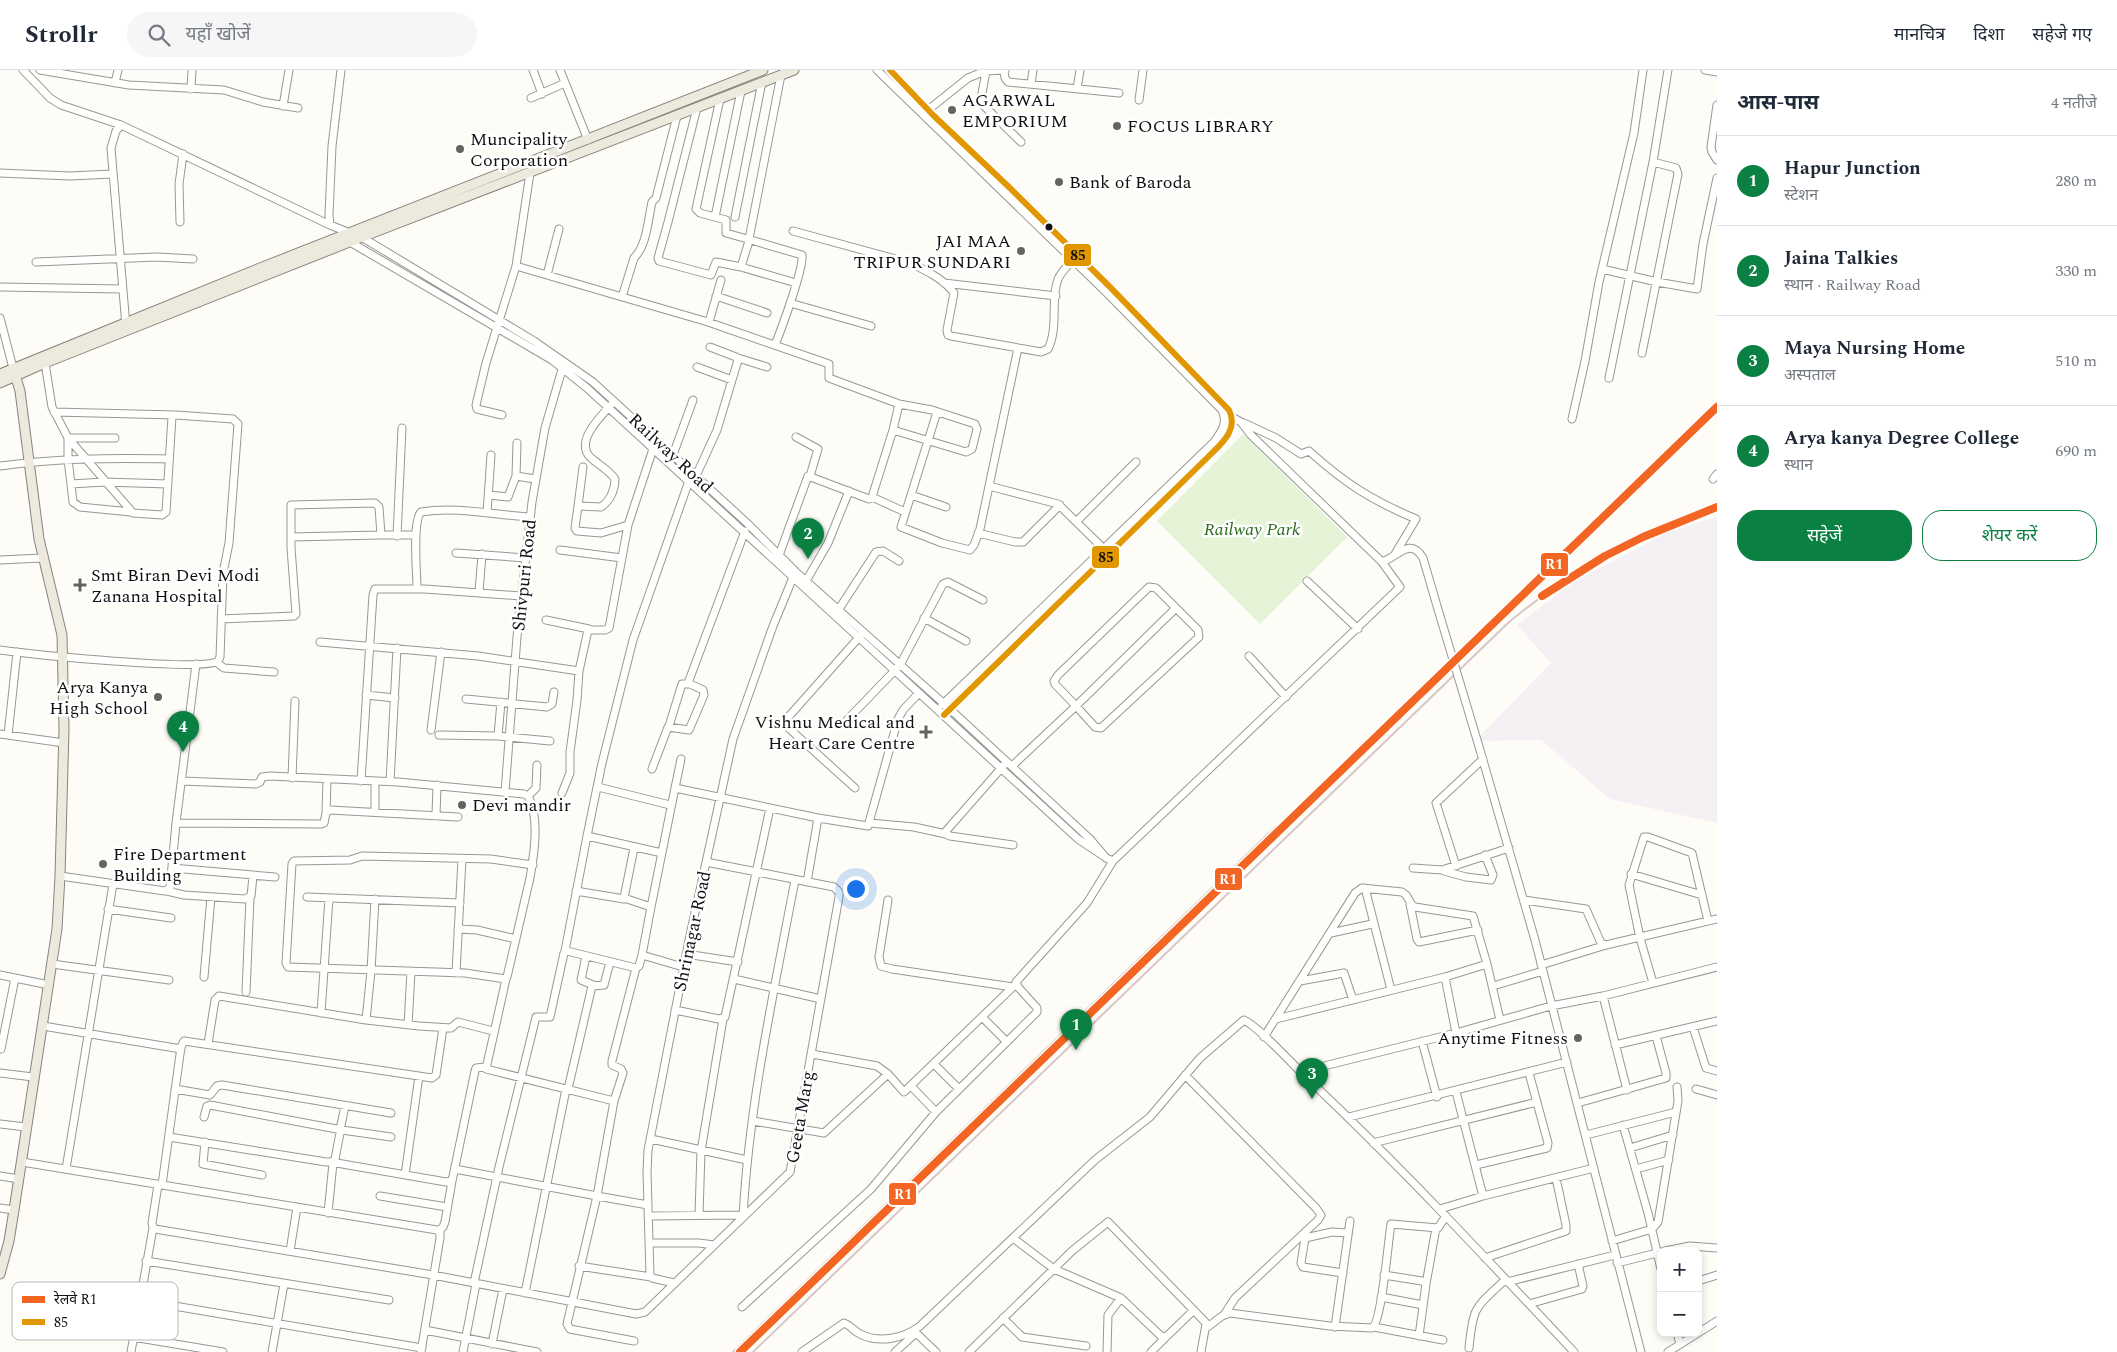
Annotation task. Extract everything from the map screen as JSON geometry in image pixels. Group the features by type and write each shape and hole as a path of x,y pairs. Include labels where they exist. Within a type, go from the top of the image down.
{"main road":[{"path":"0,383 14,372 126,326 763,70"},
{"path":"350,237 362,237 794,70"},
{"path":"0,374 45,363 126,326"},
{"path":"0,1274 9,1242 52,964 60,876 64,743 64,658 60,621 42,558 20,391 14,372"}],"street":[{"path":"24,70 56,102 121,125 330,225 438,294 563,364 744,533 778,559 897,667 950,708 1110,860"},
{"path":"40,70 115,83 224,90 283,106 298,108"},
{"path":"115,83 118,70"},
{"path":"190,89 192,70"},
{"path":"283,106 289,70"},
{"path":"330,225 328,215 331,159 342,70"},
{"path":"532,70 542,94"},
{"path":"560,70 588,140"},
{"path":"877,70 1072,260 1222,410 1226,420 1221,433 1134,525"},
{"path":"890,70 928,110 1110,286 1222,403 1232,417 1276,438 1302,454 1309,452 1354,488 1388,507 1416,519 1395,554"},
{"path":"928,110 962,81 986,71 1004,70 1005,78 1008,82 1119,93"},
{"path":"1031,84 1033,70"},
{"path":"1077,89 1080,70"},
{"path":"1139,100 1143,70"},
{"path":"1572,419 1602,269 1632,141 1643,70"},
{"path":"1609,378 1653,162 1668,70"},
{"path":"1705,70 1717,72"},
{"path":"986,71 981,102 1021,142"},
{"path":"741,267 748,241 750,240 781,75"},
{"path":"735,217 762,82"},
{"path":"530,98 565,83"},
{"path":"715,217 740,91"},
{"path":"720,99 696,209 700,213 727,221 726,233 802,255 785,321 775,345"},
{"path":"1717,105 1711,147 1717,160"},
{"path":"697,108 658,258 660,261 711,275 716,262 741,267 796,283"},
{"path":"622,297 634,258 642,244 652,202 656,198 677,116"},
{"path":"121,125 116,131 111,148 126,326"},
{"path":"180,222 179,184 183,154"},
{"path":"1642,352 1678,174 1676,168 1653,162"},
{"path":"0,173 70,176 112,174"},
{"path":"502,415 476,407 486,362 516,266 530,173"},
{"path":"1602,269 1697,289 1703,244 1717,178"},
{"path":"547,275 559,228"},
{"path":"793,231 910,263 928,272 953,292 954,296 947,330 948,335 1041,352 1048,349 1054,325 1058,280 1072,260"},
{"name":"Railway Road","path":"362,237 500,321 614,401 747,523 778,559"},
{"path":"36,262 157,257 193,258"},
{"path":"516,266 709,322 829,364 829,378 899,404 937,412 975,424 977,429 972,449 968,452 893,430"},
{"path":"709,322 721,280"},
{"path":"943,283 1056,296"},
{"path":"0,286 122,289"},
{"path":"438,294 443,287"},
{"path":"716,296 768,313"},
{"path":"790,303 871,326"},
{"path":"0,318 14,372"},
{"path":"710,347 766,367"},
{"path":"937,412 901,528 942,543 970,550 978,533 1018,348"},
{"path":"463,1352 496,1176 519,1078 536,1017 548,1018 550,1016 565,951 587,836 633,640 688,481 694,474 717,430 738,358"},
{"path":"45,363 54,412 68,438 131,512"},
{"name":"Shivpuri Road","path":"505,792 515,661 535,479 545,428 563,364"},
{"path":"697,367 732,380"},
{"path":"673,455 693,400"},
{"path":"578,506 600,507 608,501 614,487 613,476 589,456 586,443 589,432 614,401"},
{"path":"872,497 899,404"},
{"path":"0,650 64,658 210,665 220,657 223,573 229,543 238,424 233,419 176,415 54,412"},
{"path":"68,438 68,459 73,502 77,506 137,514 165,514 167,509 171,419 176,415"},
{"path":"938,709 1223,441 1232,426 1232,417"},
{"path":"812,1054 877,1066 888,1074 904,1092 983,1018 1014,986 1087,903 1110,860 1286,697 1400,587 1382,562 1251,435 1241,422"},
{"path":"397,536 402,428"},
{"path":"778,559 807,477 810,476 818,449 796,437"},
{"path":"68,438 115,438"},
{"path":"546,620 589,629 605,630 609,628 628,525 656,439"},
{"path":"489,495 508,497 516,476 517,443"},
{"path":"487,513 491,455"},
{"path":"0,466 84,458 169,459"},
{"path":"1077,521 1136,462"},
{"path":"583,467 575,528 577,531 601,533 628,525"},
{"path":"516,476 535,479"},
{"path":"810,476 868,499 872,497 906,512"},
{"path":"71,484 104,482 168,484"},
{"path":"989,486 1041,498 1060,505 1106,552"},
{"path":"806,581 828,543 849,491"},
{"path":"708,500 714,493"},
{"path":"911,496 946,507"},
{"path":"221,619 295,615 291,505 320,503 377,504 379,507 380,534"},
{"path":"978,533 1015,542 1023,542 1060,505"},
{"path":"417,589 416,535 418,516 421,512 458,510 530,517"},
{"path":"688,684 747,523"},
{"path":"291,537 380,534 397,536 416,535"},
{"path":"1382,562 1410,548 1419,551 1423,558 1524,900 1641,1352"},
{"path":"560,550 622,558"},
{"path":"839,610 876,552 883,551 899,561"},
{"path":"456,553 526,558"},
{"path":"479,592 482,554"},
{"path":"0,560 42,558"},
{"path":"794,574 806,581 839,610 862,634"},
{"name":"Shrinagar Road","path":"651,1277 647,1162 683,967 735,734 773,626 794,574"},
{"path":"1307,581 1358,629"},
{"path":"847,720 897,667 945,582 954,584 983,600"},
{"path":"1150,587 1156,588 1198,630 1199,637 1101,728 1095,727 1076,706 1054,681 1150,587"},
{"path":"361,781 369,645 375,589 417,589 522,596"},
{"path":"946,834 947,828 1001,768 1010,764 1076,706 1176,608"},
{"path":"944,715 1043,612"},
{"path":"924,618 966,640"},
{"path":"562,793 570,773 571,741 579,671 589,629"},
{"path":"855,788 783,722 862,634"},
{"path":"320,642 441,652 579,671"},
{"path":"390,782 397,648"},
{"path":"8,735 17,652"},
{"path":"431,730 441,652"},
{"path":"1249,656 1286,697"},
{"path":"216,662 224,668 274,672"},
{"path":"167,891 171,886 176,823 196,664"},
{"path":"897,667 919,693 1078,839 1110,860"},
{"path":"652,769 669,726 682,684 688,684 705,693 690,729 687,731 669,726"},
{"path":"466,699 550,706 554,692"},
{"path":"675,788 865,827 870,823 898,719 903,710 919,693"},
{"path":"366,695 395,698"},
{"path":"292,778 295,701"},
{"path":"498,736 501,702"},
{"path":"0,734 64,743"},
{"path":"439,735 498,736 550,741"},
{"path":"634,1341 570,1329 567,1324 597,1196 614,1101 623,1073 621,1069 612,1065 612,1061 636,968 639,966 642,955 670,805 681,759"},
{"path":"1456,866 1436,803 1483,759"},
{"path":"528,796 536,788 537,765"},
{"path":"182,781 256,784 264,777 390,782 437,785 528,796 531,801 534,826 533,865 485,1067"},
{"path":"176,823 321,824 324,823 326,813 327,780"},
{"path":"375,782 375,812"},
{"path":"436,816 437,785"},
{"path":"598,787 670,805"},
{"path":"699,1216 701,1151 723,1019 738,962 770,808"},
{"path":"326,813 330,810 458,818"},
{"path":"706,862 807,882 818,818"},
{"path":"870,823 914,827 1013,845"},
{"path":"587,836 662,853"},
{"path":"1653,983 1629,890 1631,874 1644,837 1692,853 1708,920"},
{"path":"624,899 634,848"},
{"path":"1442,870 1509,848"},
{"path":"506,979 456,973 323,969 290,967 286,965 292,864 294,861 350,860 362,856 491,859 533,865"},
{"path":"1413,868 1442,870 1466,877 1491,880 1493,875 1485,856"},
{"path":"456,973 462,859"},
{"path":"172,868 276,877"},
{"path":"1631,874 1702,895"},
{"path":"60,876 167,891 174,894 250,898"},
{"path":"246,992 250,898 253,876"},
{"path":"648,1216 743,1216 747,1160 753,1121 774,989 795,880"},
{"name":"Geeta Marg","path":"572,1302 641,1314 790,1172 839,897 838,889 834,887 807,882"},
{"path":"66,1169 113,884"},
{"path":"1365,888 1372,924 1391,990"},
{"path":"1264,1037 1358,889 1402,892 1406,895 1410,904 1415,932 1420,942 1478,930"},
{"path":"576,891 624,899 651,907"},
{"path":"204,977 211,897"},
{"path":"307,897 460,903"},
{"path":"321,1013 329,898"},
{"path":"366,1020 375,899"},
{"path":"742,1307 871,1189 936,1112 1038,1010 1014,986 881,966 879,957 888,900"},
{"path":"1524,900 1586,909 1601,942 1606,946"},
{"path":"1410,904 1415,907 1470,915 1474,918 1493,986 1500,1020"},
{"path":"108,909 171,918"},
{"path":"1493,986 1606,946 1717,919"},
{"path":"1331,933 1372,924"},
{"path":"458,929 476,930 516,939"},
{"path":"565,951 636,968"},
{"path":"686,954 738,962"},
{"path":"642,955 683,967"},
{"path":"586,956 581,980 593,985 604,985 610,962"},
{"path":"52,964 97,972 169,980"},
{"path":"1276,1020 1445,977 1487,964"},
{"path":"1300,1072 1422,1042 1551,1006 1603,996 1717,967"},
{"path":"408,1025 412,972"},
{"path":"1300,981 1344,973 1348,978 1353,1000"},
{"path":"0,975 49,985"},
{"path":"1445,977 1456,1033"},
{"path":"1,1048 15,978"},
{"path":"734,979 821,999"},
{"path":"526,1293 567,1089 593,985"},
{"path":"208,1044 215,1000 219,996 366,1020 443,1028 452,1028 458,1022 494,1031"},
{"path":"1603,996 1627,1090"},
{"path":"675,1010 723,1019"},
{"path":"983,1018 1007,1042"},
{"path":"1615,1045 1717,1021"},
{"path":"895,1352 1104,1152 1150,1117 1185,1075 1240,1022 1248,1022 1349,1118 1440,1209 1574,1352"},
{"path":"43,1026 181,1049"},
{"path":"1693,1027 1706,1068 1717,1071"},
{"path":"142,1282 169,1136 181,1049 184,1041 432,1078 436,1075 443,1028"},
{"path":"1578,1103 1666,1078 1656,1036"},
{"path":"1422,1042 1436,1096"},
{"path":"1349,1118 1567,1062"},
{"path":"934,1064 959,1089"},
{"path":"485,1067 488,1071 614,1101"},
{"path":"22,1162 438,1231 443,1228 448,1207 474,1071 476,1068 485,1067"},
{"path":"0,1073 34,1077"},
{"path":"1476,1165 1548,1148 1529,1073"},
{"path":"753,1121 824,1133 888,1074"},
{"path":"969,1352 1054,1269 1103,1224 1108,1222 1193,1311 1210,1326 1224,1315 1235,1298 1318,1220 1320,1214 1310,1201 1185,1075"},
{"path":"405,1175 420,1076"},
{"path":"175,1089 210,1095 217,1086 222,1085 391,1113"},
{"path":"911,1086 936,1112"},
{"path":"1612,1241 1652,1229 1658,1222 1678,1101 1677,1087"},
{"path":"1696,1089 1717,1095"},
{"path":"1456,1092 1465,1120 1483,1196"},
{"path":"1373,1143 1537,1102"},
{"path":"204,1117 206,1108 210,1105 341,1130 390,1137"},
{"path":"328,1213 332,1163 335,1159 345,1106"},
{"path":"1586,1135 1676,1112"},
{"path":"0,1124 26,1127"},
{"path":"1623,1125 1652,1229 1659,1247"},
{"path":"1630,1148 1673,1135"},
{"path":"169,1136 452,1181"},
{"path":"651,1139 747,1160"},
{"path":"205,1142 203,1164 262,1174"},
{"path":"1636,1170 1668,1160"},
{"path":"1440,1209 1594,1168"},
{"path":"455,1169 648,1204"},
{"path":"0,1176 19,1179"},
{"path":"1485,1258 1566,1231 1556,1178"},
{"path":"380,1196 448,1207"},
{"path":"290,1251 296,1207"},
{"path":"0,1208 14,1210"},
{"path":"1374,1327 1381,1297 1391,1224 1436,1228 1440,1226 1446,1216"},
{"path":"1335,1327 1350,1221"},
{"path":"153,1228 434,1275 572,1302"},
{"path":"1419,1336 1436,1228"},
{"path":"178,1307 421,1350 441,1234 438,1231"},
{"path":"1343,1273 1304,1268 1301,1263 1304,1239 1307,1237 1332,1232 1348,1232"},
{"path":"1013,1238 1054,1269 1121,1298 1164,1338"},
{"path":"649,1244 692,1242 714,1245"},
{"path":"1686,1247 1717,1248"},
{"path":"1617,1262 1657,1253"},
{"path":"1469,1348 1472,1318 1476,1309 1506,1281 1615,1255"},
{"path":"146,1261 389,1300"},
{"path":"1529,1304 1582,1289 1578,1264"},
{"path":"580,1266 651,1277 674,1283"},
{"path":"1384,1275 1422,1281 1426,1284"},
{"path":"1702,1280 1717,1275"},
{"path":"272,1352 284,1284"},
{"path":"492,1344 502,1289"},
{"path":"1381,1297 1423,1305"},
{"path":"1107,1352 1108,1315 1121,1298"},
{"path":"1151,1352 1193,1311"},
{"path":"1224,1315 1230,1313 1335,1327 1374,1327 1443,1340"},
{"path":"1003,1318 1022,1337 1086,1346"},
{"path":"1702,1330 1717,1321"},
{"path":"802,1352 844,1323 860,1334 884,1339 899,1338 915,1331"},
{"path":"1201,1352 1206,1324"},
{"path":"425,1330 538,1352"},
{"path":"915,1331 936,1352"},
{"path":"1679,1337 1680,1344"},
{"path":"1668,1352 1690,1337"},
{"path":"151,1340 223,1352"}],"shaded area":[{"path":"1717,517 1717,823 1610,799 1541,740 1475,741 1551,663 1517,625 1575,581 1672,530"}],"green space":[{"name":"Railway Park","path":"1243,434 1347,537 1260,624 1157,521"}],"railway":[{"path":"753,1352 1508,623 1546,593 1606,556 1649,535 1717,507"},
{"path":"733,1352 1269,833 1328,783"}],"rail line":[{"name":"R1","path":"740,1352 1717,407"},
{"name":"R1","path":"1542,596 1605,556 1643,537 1717,507"}],"transit line":[{"name":"85","path":"890,70 933,115 1110,287 1229,410 1232,417 1230,430 1218,447 944,715"}],"place":[{"name":"AGARWAL EMPORIUM","path":"952,110"},
{"name":"FOCUS LIBRARY","path":"1117,126"},
{"name":"Muncipality Corporation","path":"460,149"},
{"name":"Bank of Baroda","path":"1059,182"},
{"name":"JAI MAA TRIPUR SUNDARI","path":"1021,251"},
{"name":"Jaina Talkies","path":"808,559"},
{"name":"Smt Biran Devi Modi Zanana Hospital","path":"80,585"},
{"name":"Arya Kanya High School","path":"158,697"},
{"name":"Vishnu Medical and Heart Care Centre","path":"926,732"},
{"name":"Arya kanya Degree College","path":"183,752"},
{"name":"Devi mandir","path":"462,805"},
{"name":"Fire Department Building","path":"103,864"},
{"name":"Anytime Fitness","path":"1578,1038"},
{"name":"Hapur Junction","path":"1076,1050"},
{"name":"Maya Nursing Home","path":"1312,1099"}]}
